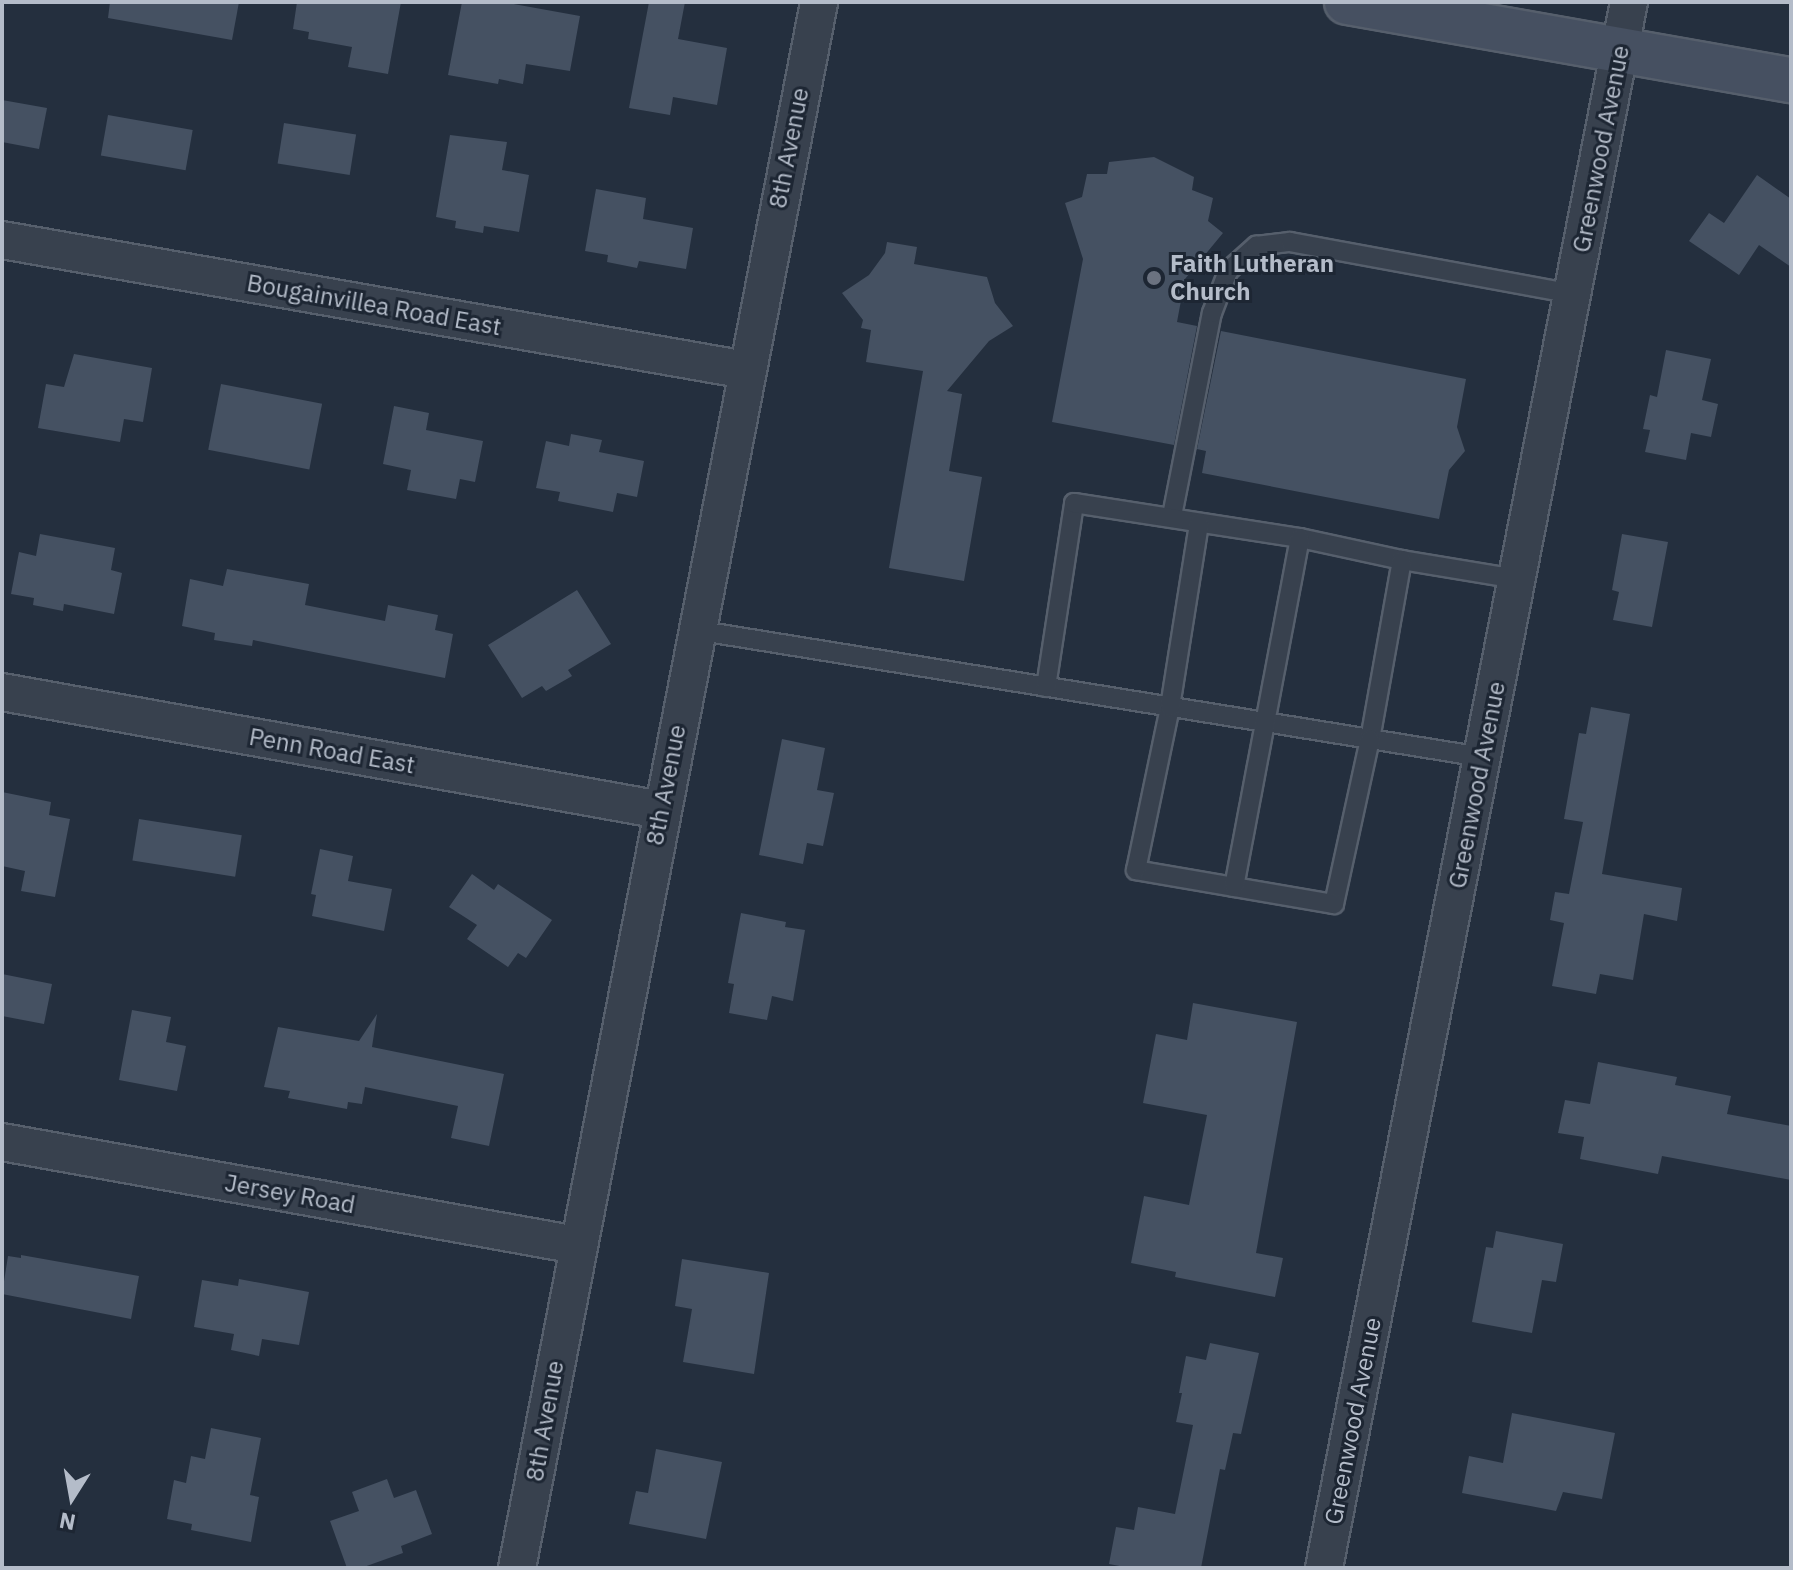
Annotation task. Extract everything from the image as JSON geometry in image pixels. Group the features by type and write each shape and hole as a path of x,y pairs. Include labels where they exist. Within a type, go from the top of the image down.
{"main road":[{"path":"1347,2 1791,80"}],"street":[{"name":"8th Avenue","path":"517,1568 695,630 819,2"},
{"name":"Greenwood Avenue","path":"1324,1568 1629,2"},
{"name":"Bougainvillea Road East","path":"2,240 746,370"},
{"name":"Penn Road East","path":"2,692 661,810"},
{"name":"Jersey Road","path":"2,1142 577,1245"}],"lane":[{"path":"1172,516 1212,313 1228,271 1256,246 1290,242 1573,294"},
{"path":"1046,687 1074,503 1172,516 1517,579"},
{"path":"1199,523 1170,707 1136,870 1334,904 1370,739 1402,560"},
{"path":"1234,887 1300,538"},
{"path":"695,630 1482,757"}],"building":[{"path":"110,2 239,2 232,40 108,18"},
{"path":"297,2 401,2 388,74 348,67 352,47 308,39 309,32 293,29"},
{"path":"462,2 503,2 580,16 570,71 526,64 523,84 499,79 498,84 448,75"},
{"path":"649,2 685,2 678,39 727,48 717,105 673,97 670,115 629,108"},
{"path":"2,100 47,108 39,149 2,142"},
{"path":"108,115 193,130 186,170 101,155"},
{"path":"284,123 356,134 350,175 278,163"},
{"path":"450,135 507,142 502,170 529,175 519,232 484,226 483,233 455,228 456,221 436,217"},
{"path":"1154,157 1194,177 1192,190 1213,198 1208,221 1223,233 1185,279 1177,322 1197,326 1174,445 1052,422 1083,259 1065,203 1082,197 1087,174 1107,174 1109,162"},
{"path":"1757,175 1791,199 1791,267 1759,245 1739,275 1689,241 1709,213 1724,223"},
{"path":"596,189 646,198 643,219 693,228 686,269 639,261 637,268 607,262 608,255 585,251"},
{"path":"887,242 917,247 914,264 987,277 995,303 1013,326 989,341 947,391 962,394 949,471 982,477 964,581 889,568 923,371 866,362 871,330 861,328 863,320 842,293 869,275 885,253"},
{"path":"1221,331 1466,379 1457,427 1465,451 1449,470 1439,519 1202,473 1206,451 1197,449"},
{"path":"1666,350 1711,359 1702,400 1718,404 1711,437 1691,433 1686,460 1645,452 1650,430 1643,429 1650,395 1657,397"},
{"path":"74,354 152,368 143,422 124,419 120,442 38,428 46,384 64,387"},
{"path":"221,384 322,404 309,469 208,450"},
{"path":"394,406 429,413 426,430 483,441 475,482 460,479 456,499 407,490 411,470 383,464"},
{"path":"571,434 602,440 599,452 644,461 637,497 617,493 613,512 558,501 560,492 536,488 546,441 569,446"},
{"path":"40,534 115,548 111,570 122,573 114,614 64,604 63,611 33,605 34,598 11,594 19,552 36,556"},
{"path":"1622,534 1668,542 1652,627 1613,620 1619,592 1612,590"},
{"path":"227,569 309,584 305,605 385,621 388,605 438,615 435,630 453,634 445,678 253,640 252,646 214,640 215,633 182,626 190,579 223,586"},
{"path":"577,590 611,644 568,670 572,676 546,691 542,686 522,698 488,645"},
{"path":"1591,707 1630,714 1602,874 1682,888 1677,921 1644,914 1633,980 1600,974 1596,994 1552,986 1564,923 1550,920 1555,892 1569,894 1583,822 1564,819 1579,733 1586,734"},
{"path":"782,739 825,748 817,790 834,793 823,846 807,843 803,864 759,855"},
{"path":"2,792 51,802 49,815 70,819 55,897 21,891 25,871 2,866"},
{"path":"139,819 242,835 235,877 132,860"},
{"path":"320,849 353,856 348,881 392,889 384,931 312,916 316,895 311,894"},
{"path":"472,874 494,890 498,884 552,920 526,958 518,953 508,967 467,939 477,925 449,907"},
{"path":"741,913 786,922 785,927 805,930 793,1001 772,996 767,1020 729,1013 734,984 728,983"},
{"path":"2,974 52,984 44,1024 2,1016"},
{"path":"1193,1003 1297,1022 1256,1253 1283,1258 1275,1297 1175,1277 1176,1272 1131,1263 1144,1196 1189,1205 1207,1115 1143,1103 1156,1034 1187,1040"},
{"path":"132,1010 171,1017 166,1042 186,1046 177,1091 119,1080"},
{"path":"377,1014 372,1047 504,1074 489,1146 451,1138 458,1106 365,1087 362,1104 348,1102 347,1109 288,1098 290,1091 264,1087 278,1027 359,1041"},
{"path":"1598,1062 1677,1077 1675,1085 1731,1096 1727,1114 1791,1126 1791,1180 1662,1156 1658,1174 1580,1159 1584,1137 1558,1133 1565,1100 1590,1104"},
{"path":"1496,1231 1563,1244 1556,1282 1542,1280 1532,1333 1472,1322 1486,1247 1493,1248"},
{"path":"21,1255 139,1276 131,1319 2,1294 8,1256 21,1258"},
{"path":"682,1259 769,1273 754,1374 683,1362 692,1309 675,1306"},
{"path":"239,1279 309,1292 299,1345 262,1339 259,1356 231,1350 234,1334 194,1327 202,1280 238,1286"},
{"path":"1210,1343 1259,1353 1241,1434 1233,1433 1225,1470 1220,1469 1201,1568 1130,1568 1109,1564 1116,1527 1134,1530 1138,1507 1175,1514 1193,1425 1176,1422 1186,1356 1206,1360"},
{"path":"1512,1413 1615,1433 1602,1499 1563,1492 1556,1511 1462,1493 1469,1456 1503,1463"},
{"path":"211,1428 261,1438 250,1495 259,1497 251,1542 191,1530 192,1524 167,1519 174,1480 186,1483 191,1456 205,1459"},
{"path":"656,1449 722,1462 706,1539 629,1524 636,1491 648,1493"},
{"path":"387,1479 394,1498 416,1490 432,1534 401,1546 403,1553 361,1568 347,1568 330,1521 359,1511 352,1492"}],"place":[{"name":"Faith Lutheran Church","path":"1154,278"}]}
